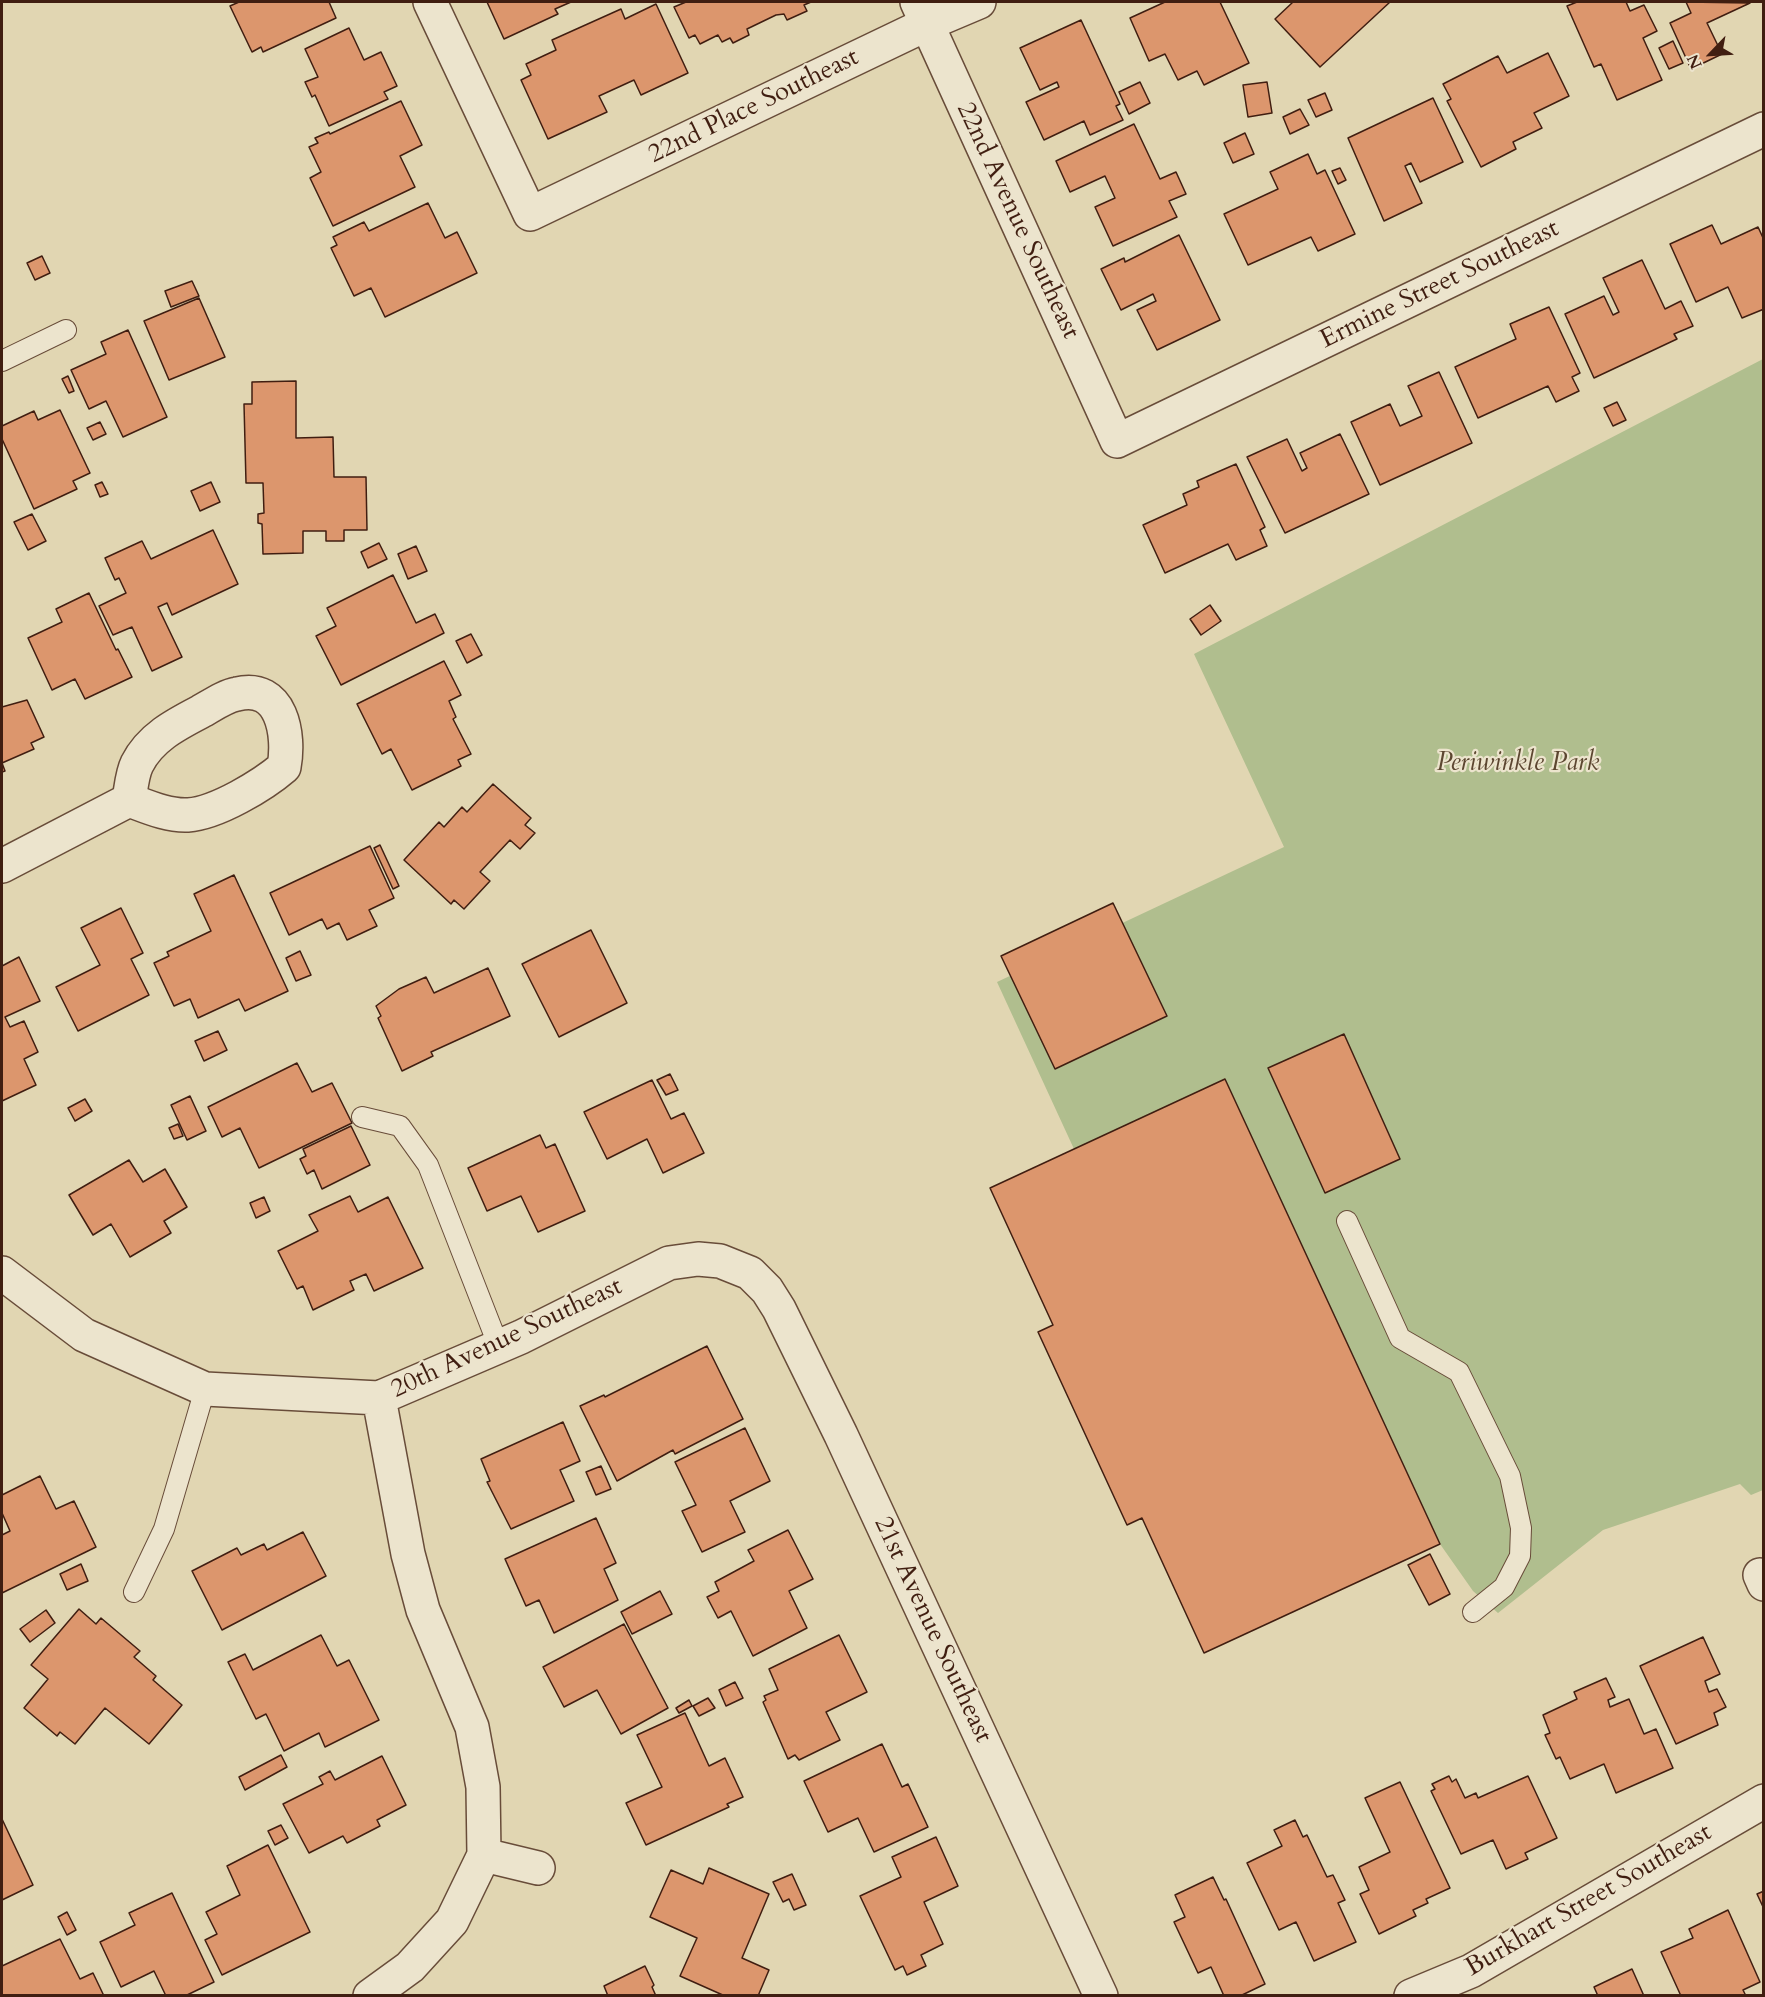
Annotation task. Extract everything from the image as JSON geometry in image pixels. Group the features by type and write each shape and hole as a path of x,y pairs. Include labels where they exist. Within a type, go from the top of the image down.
{"street":[{"name":"22nd Place Southeast","path":"430,2 530,214 922,13 979,2"},
{"name":"22nd Avenue Southeast","path":"922,13 1118,441"},
{"name":"Ermine Street Southeast","path":"1118,441 1764,129"},
{"path":"2,866 129,800 158,812 188,815 214,808 271,778 284,767 288,745 281,714 265,696 250,692 235,694 166,730 151,744 136,765 129,800"},
{"name":"20th Avenue Southeast","path":"2,1273 84,1335 205,1389 379,1398 499,1347 669,1263 698,1259 720,1261 750,1273"},
{"name":"21st Avenue Southeast","path":"750,1273 767,1290 779,1309 836,1425 1101,1995"},
{"path":"370,1995 410,1967 452,1921 484,1855 483,1787 472,1727 420,1598 408,1554 379,1398"},
{"name":"Burkhart Street Southeast","path":"1412,1995 1471,1971 1764,1801"},
{"path":"484,1855 538,1868"}],"lane":[{"path":"2,361 66,330"},
{"path":"362,1117 400,1126 428,1165 499,1347"},
{"path":"1347,1221 1400,1338 1459,1372 1510,1476 1521,1528 1520,1556 1504,1587 1473,1612"},
{"path":"134,1592 164,1528 205,1389"}],"green space":[{"name":"Periwinkle Park","path":"1763,359 1763,1490 1751,1495 1740,1484 1603,1530 1498,1613 1473,1591 1440,1544 1225,1079 1074,1149 997,982 1284,847 1194,654"}],"building":[{"path":"239,2 329,2 336,18 263,52 261,47 252,52 230,6"},
{"path":"487,2 571,2 555,9 558,14 504,39"},
{"path":"686,2 811,2 804,5 807,11 787,20 784,14 776,15 747,29 749,35 733,43 730,38 722,42 718,35 700,44 695,35 689,38 674,7"},
{"path":"1165,2 1220,2 1249,63 1204,85 1197,71 1178,80 1165,54 1149,61 1130,18"},
{"path":"1293,2 1390,2 1320,67 1275,19"},
{"path":"1577,2 1626,2 1630,11 1644,5 1657,31 1643,38 1662,80 1617,100 1601,64 1594,67 1567,6"},
{"path":"1686,2 1750,3 1707,23 1722,54 1691,69 1670,23 1691,13"},
{"path":"656,4 688,73 641,95 634,80 599,96 607,112 548,139 521,80 531,75 526,64 556,50 552,40 621,9 625,19"},
{"path":"1081,20 1120,104 1116,106 1123,120 1090,135 1084,121 1044,140 1026,102 1059,87 1057,82 1040,90 1020,48"},
{"path":"349,28 364,60 381,52 397,86 384,92 388,99 329,126 315,95 312,97 305,82 318,77 305,49"},
{"path":"1673,41 1683,63 1669,69 1659,48"},
{"path":"1548,53 1569,96 1534,113 1542,128 1513,142 1516,149 1481,167 1447,101 1451,99 1443,84 1498,56 1507,73"},
{"path":"1140,82 1150,103 1129,114 1119,92"},
{"path":"1267,82 1272,113 1248,117 1243,85"},
{"path":"1325,93 1332,110 1316,117 1308,100"},
{"path":"1433,98 1463,162 1420,182 1411,163 1405,166 1422,203 1384,221 1348,138"},
{"path":"401,101 422,145 400,156 415,187 333,226 310,178 321,172 309,147 318,143 315,138 329,132 330,134"},
{"path":"1300,109 1309,125 1290,134 1283,117"},
{"path":"1134,124 1160,179 1176,172 1186,194 1169,201 1177,217 1113,246 1095,207 1115,198 1105,176 1070,192 1056,161"},
{"path":"1245,133 1254,154 1233,163 1224,143"},
{"path":"1308,154 1317,174 1325,170 1355,234 1318,251 1311,237 1248,265 1224,214 1278,189 1270,172"},
{"path":"1340,168 1346,180 1338,184 1332,171"},
{"path":"428,203 445,238 457,232 477,273 385,317 371,288 354,296 331,248 337,245 333,237 364,222 369,231"},
{"path":"1712,225 1721,244 1758,227 1764,240 1764,309 1742,318 1728,287 1696,302 1670,244"},
{"path":"1179,235 1220,320 1157,350 1137,310 1156,301 1153,294 1121,310 1101,269 1124,258 1125,262"},
{"path":"42,256 50,273 35,280 27,263"},
{"path":"1642,260 1665,309 1681,301 1693,326 1674,334 1677,339 1594,378 1565,314 1604,296 1613,315 1619,312 1603,278"},
{"path":"192,281 199,296 171,307 165,291"},
{"path":"199,298 225,357 169,380 144,321"},
{"path":"1549,307 1580,373 1572,377 1579,391 1556,402 1548,386 1478,418 1455,367 1516,339 1510,324"},
{"path":"128,330 167,417 123,437 106,401 89,409 71,370 106,354 101,342"},
{"path":"1439,372 1472,443 1380,485 1351,422 1390,404 1400,426 1422,416 1408,386"},
{"path":"68,376 74,391 69,393 62,379"},
{"path":"296,381 296,438 333,437 334,477 366,477 367,530 344,530 344,541 326,541 326,531 303,531 303,553 263,554 262,524 258,523 258,514 264,513 263,483 246,483 244,404 252,404 252,382"},
{"path":"1617,402 1626,420 1613,426 1604,408"},
{"path":"60,410 90,473 73,481 77,489 34,509 2,439 2,426 34,411 38,420"},
{"path":"100,422 106,434 93,440 87,428"},
{"path":"1340,434 1369,494 1285,533 1247,457 1287,439 1302,471 1307,468 1300,453"},
{"path":"1236,464 1265,527 1260,530 1267,546 1236,560 1228,544 1165,573 1143,525 1187,505 1183,494 1199,487 1197,481"},
{"path":"102,482 108,494 100,497 95,485"},
{"path":"211,482 220,502 200,511 191,491"},
{"path":"32,514 46,541 28,550 14,522"},
{"path":"213,530 238,584 172,615 167,603 158,607 182,657 152,671 132,627 113,635 99,606 126,593 119,578 115,580 105,558 142,541 151,559"},
{"path":"379,543 387,559 368,568 361,552"},
{"path":"416,546 427,571 408,579 398,554"},
{"path":"393,575 416,623 435,614 444,633 341,685 316,636 336,626 327,608"},
{"path":"89,593 116,650 118,649 132,677 85,699 75,679 52,690 28,638 62,622 56,609"},
{"path":"1210,605 1221,621 1201,635 1190,619"},
{"path":"471,634 482,655 467,663 456,641"},
{"path":"444,661 461,695 449,701 456,717 453,719 471,754 458,760 461,766 412,790 391,749 382,754 357,704"},
{"path":"27,700 44,737 31,743 34,749 2,763 2,707"},
{"path":"493,784 531,818 525,825 535,833 520,849 510,840 480,872 490,881 464,909 454,900 451,904 404,860 439,822 444,827 462,807 467,812"},
{"path":"380,845 399,886 393,889 374,848"},
{"path":"370,846 394,898 369,910 377,926 347,940 339,923 327,929 322,919 289,935 270,893"},
{"path":"234,875 288,991 245,1011 239,999 198,1018 190,999 174,1006 154,963 169,956 167,952 211,931 194,894"},
{"path":"1113,903 1167,1016 1055,1069 1001,956"},
{"path":"121,908 143,953 131,959 149,995 78,1031 56,987 100,965 81,928"},
{"path":"591,930 627,1003 559,1037 522,964"},
{"path":"300,951 311,975 296,981 286,958"},
{"path":"19,957 40,1001 5,1017 10,1027 24,1021 38,1052 24,1059 36,1085 2,1101 2,966"},
{"path":"488,968 510,1016 431,1052 433,1056 402,1071 378,1018 381,1016 376,1006 399,989 426,977 434,993"},
{"path":"218,1031 227,1050 204,1061 195,1041"},
{"path":"1344,1034 1400,1159 1325,1193 1268,1068"},
{"path":"297,1063 312,1092 332,1083 352,1123 259,1168 240,1128 222,1137 208,1107"},
{"path":"670,1074 678,1090 666,1095 657,1080"},
{"path":"1225,1079 1440,1544 1204,1653 1142,1518 1127,1525 1038,1332 1053,1325 990,1188"},
{"path":"652,1080 671,1119 684,1113 704,1153 663,1173 647,1139 607,1159 584,1112"},
{"path":"190,1096 206,1131 187,1140 171,1105"},
{"path":"85,1099 92,1111 75,1121 68,1108"},
{"path":"178,1124 183,1136 174,1139 169,1128"},
{"path":"351,1126 370,1165 322,1189 314,1170 307,1174 300,1159 306,1156 303,1149"},
{"path":"540,1135 546,1148 555,1144 585,1211 538,1232 521,1196 487,1211 468,1168"},
{"path":"129,1160 143,1182 165,1169 187,1207 164,1221 171,1233 130,1257 111,1224 93,1235 69,1195"},
{"path":"350,1196 358,1212 388,1197 423,1268 374,1291 366,1274 350,1281 354,1290 313,1310 303,1286 297,1289 278,1251 318,1231 309,1215"},
{"path":"264,1197 270,1211 256,1218 250,1203"},
{"path":"707,1346 743,1419 675,1454 673,1450 617,1481 580,1406 604,1395 605,1397"},
{"path":"563,1422 580,1461 560,1470 574,1501 511,1529 487,1482 490,1481 481,1459"},
{"path":"745,1428 770,1481 730,1501 745,1532 702,1552 682,1511 696,1505 675,1462"},
{"path":"601,1466 611,1489 596,1495 586,1472"},
{"path":"40,1476 56,1509 74,1501 96,1547 2,1593 2,1535 10,1531 2,1513 2,1495"},
{"path":"596,1518 616,1563 604,1569 618,1600 554,1633 539,1600 526,1606 505,1559"},
{"path":"788,1530 813,1579 789,1591 807,1628 753,1656 731,1611 718,1618 707,1597 719,1591 715,1582 754,1561 748,1550"},
{"path":"303,1532 326,1576 222,1630 192,1571 237,1548 241,1555 264,1544 267,1550"},
{"path":"1430,1554 1450,1594 1429,1605 1408,1565"},
{"path":"81,1564 88,1581 67,1590 60,1574"},
{"path":"660,1591 672,1614 632,1634 621,1612"},
{"path":"79,1609 96,1624 101,1618 140,1651 134,1657 156,1676 153,1680 182,1705 149,1744 105,1708 75,1744 60,1732 57,1736 24,1708 48,1679 31,1665"},
{"path":"46,1610 55,1623 30,1642 20,1629"},
{"path":"624,1624 668,1708 621,1734 597,1690 564,1707 543,1667"},
{"path":"321,1635 337,1666 349,1660 379,1720 325,1747 319,1733 284,1751 266,1714 256,1719 228,1662 245,1654 253,1670"},
{"path":"839,1635 867,1692 826,1712 840,1740 799,1760 795,1755 788,1759 763,1702 766,1700 764,1696 778,1690 769,1669"},
{"path":"1703,1637 1720,1674 1705,1681 1709,1692 1717,1689 1726,1707 1714,1713 1718,1725 1676,1744 1640,1666"},
{"path":"1606,1678 1615,1697 1608,1700 1610,1707 1629,1699 1644,1734 1656,1729 1673,1768 1616,1793 1604,1764 1570,1779 1560,1757 1556,1759 1545,1735 1550,1733 1543,1715 1577,1699 1574,1692"},
{"path":"735,1682 743,1698 726,1706 719,1690"},
{"path":"708,1698 715,1708 699,1716 693,1706"},
{"path":"689,1700 692,1706 679,1713 676,1708"},
{"path":"685,1713 709,1766 725,1758 743,1797 727,1804 729,1807 646,1845 626,1803 662,1787 637,1735"},
{"path":"882,1744 902,1787 908,1784 928,1827 874,1852 858,1818 828,1832 804,1781"},
{"path":"281,1755 287,1767 245,1790 239,1777"},
{"path":"382,1756 406,1805 377,1820 380,1826 347,1843 343,1836 309,1853 283,1804 323,1784 319,1777 330,1771 335,1780"},
{"path":"1449,1776 1452,1782 1456,1779 1465,1798 1476,1793 1478,1798 1528,1776 1557,1838 1525,1853 1528,1859 1506,1869 1493,1840 1461,1854 1431,1791 1435,1789 1432,1784"},
{"path":"1400,1782 1450,1888 1426,1899 1428,1903 1413,1910 1416,1916 1379,1934 1360,1894 1369,1890 1359,1867 1390,1852 1365,1798"},
{"path":"2,1819 33,1885 2,1900"},
{"path":"1295,1820 1303,1837 1307,1835 1327,1877 1333,1875 1345,1900 1338,1903 1356,1942 1314,1961 1296,1922 1279,1930 1247,1863 1282,1846 1274,1830"},
{"path":"281,1825 288,1838 275,1845 268,1831"},
{"path":"936,1837 958,1886 924,1902 943,1944 921,1955 926,1966 907,1975 903,1966 895,1970 860,1896 901,1877 892,1857"},
{"path":"268,1845 310,1932 222,1975 205,1940 217,1934 206,1912 240,1895 227,1866"},
{"path":"709,1868 769,1894 742,1958 769,1970 758,1996 725,1996 680,1976 697,1938 650,1917 671,1870 703,1884"},
{"path":"792,1874 806,1905 794,1910 789,1899 783,1902 773,1882"},
{"path":"1213,1877 1224,1900 1226,1899 1265,1984 1240,1996 1224,1996 1211,1967 1198,1973 1174,1922 1185,1917 1175,1895"},
{"path":"1764,1891 1764,1909 1757,1894"},
{"path":"172,1893 214,1982 185,1996 166,1996 154,1971 121,1987 100,1942 135,1925 129,1913"},
{"path":"1728,1910 1760,1982 1743,1990 1746,1996 1681,1996 1661,1952 1693,1938 1689,1929"},
{"path":"67,1912 76,1930 67,1935 58,1917"},
{"path":"60,1939 80,1979 93,1973 104,1996 2,1996 2,1966"},
{"path":"645,1966 654,1985 652,1987 656,1996 608,1996 604,1986"},
{"path":"1632,1969 1644,1996 1598,1996 1594,1987"}]}
